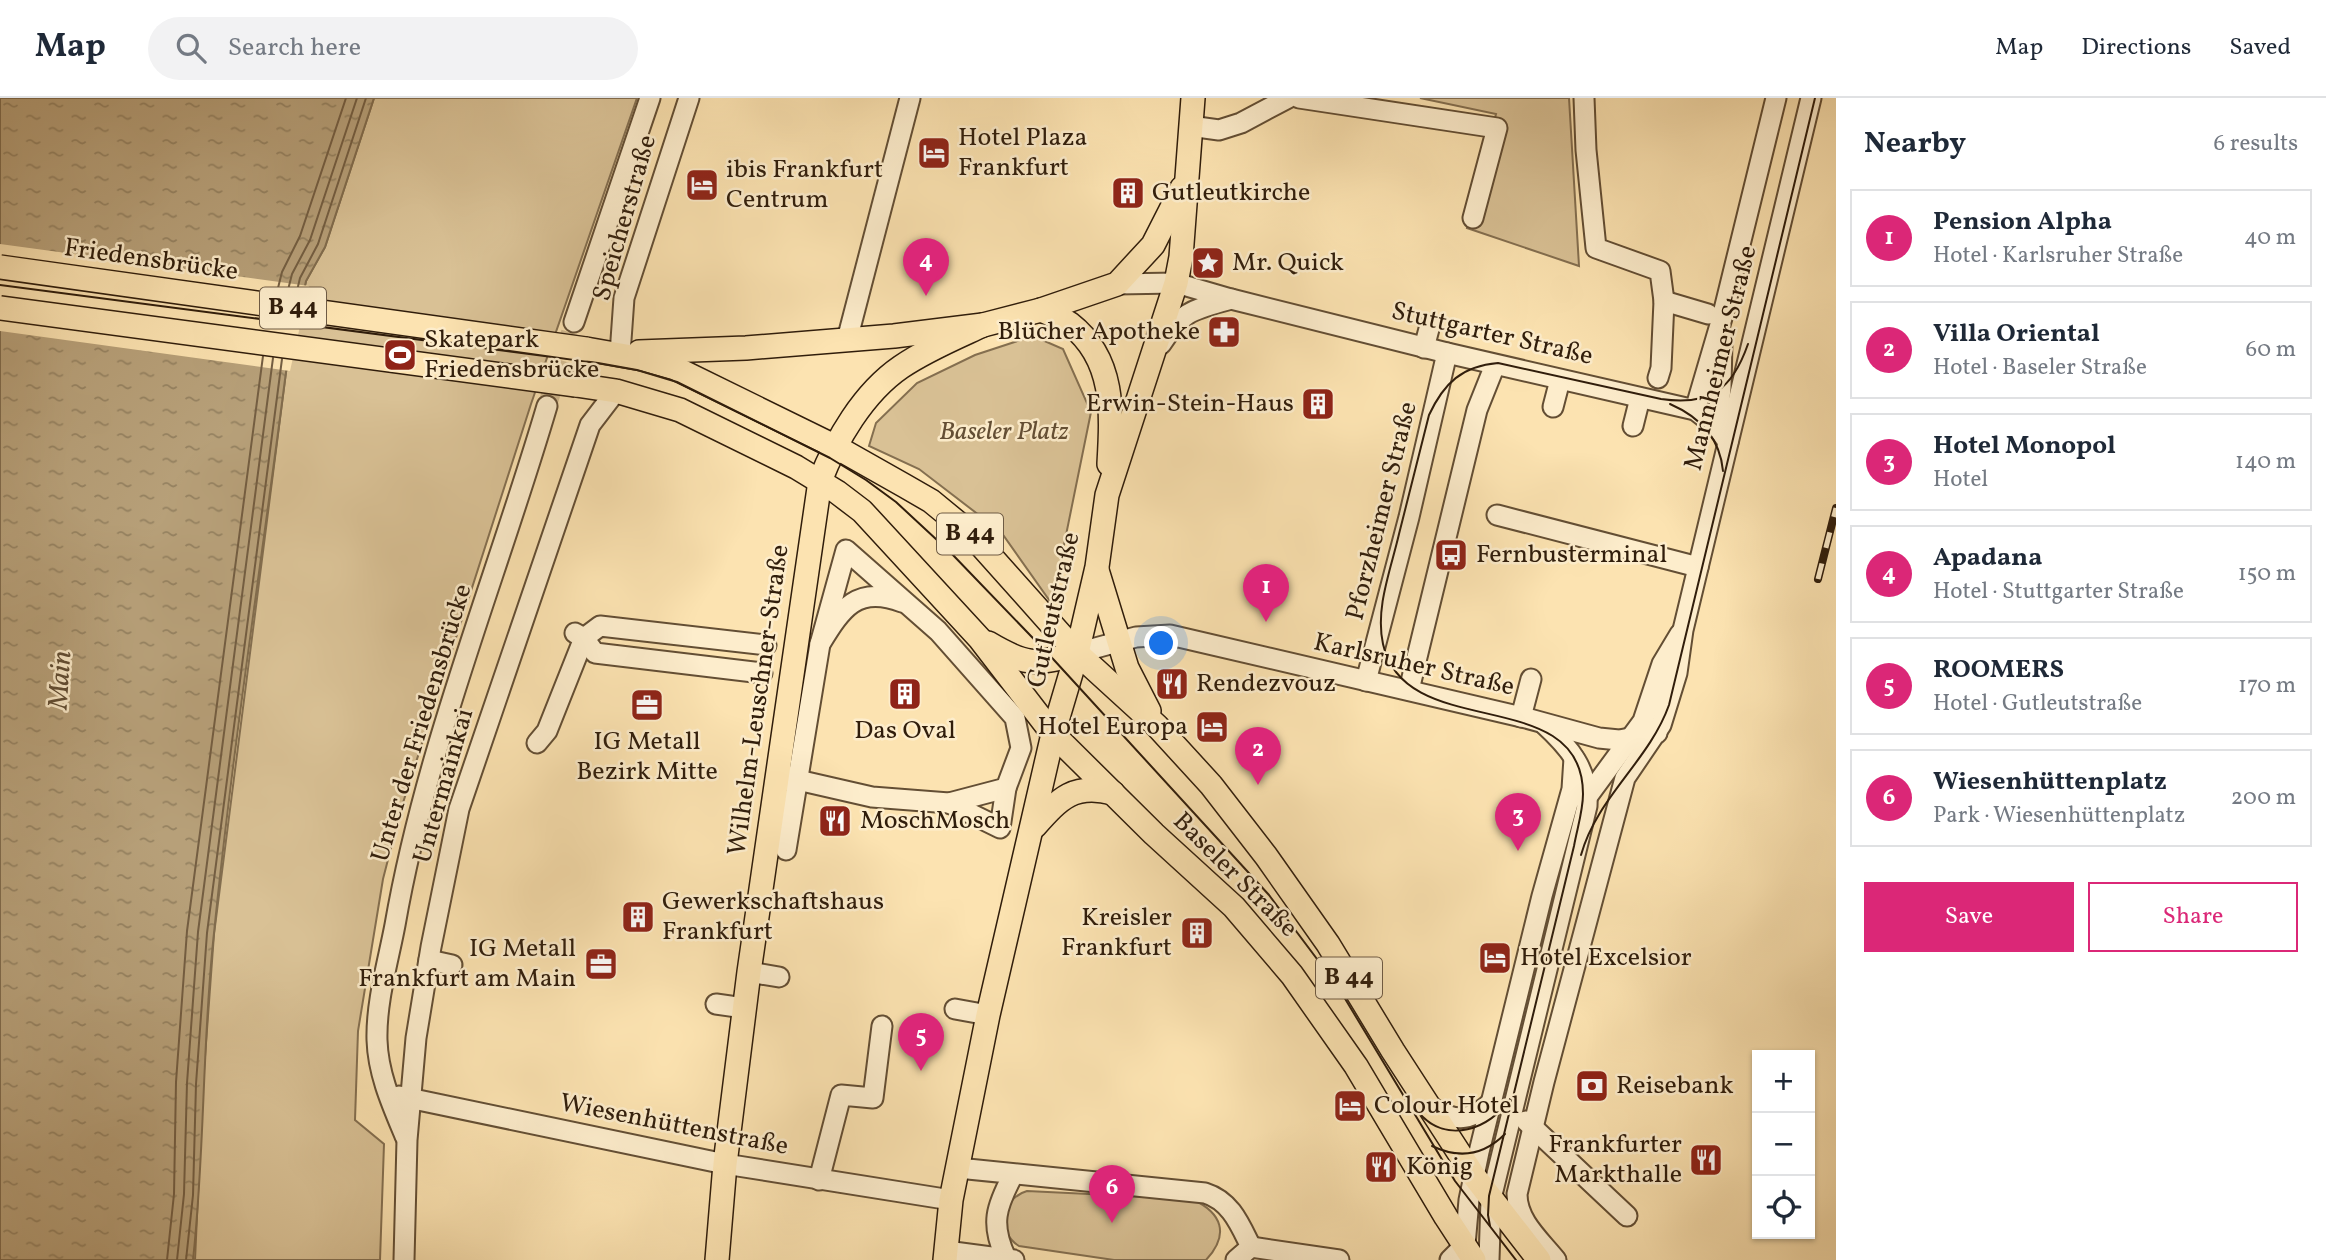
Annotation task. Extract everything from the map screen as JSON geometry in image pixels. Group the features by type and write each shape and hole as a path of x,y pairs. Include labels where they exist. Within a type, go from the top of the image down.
{"main road":[{"name":"Gutleutstraße","path":"946,1256 951,1200 988,1015 1053,734 1077,653 1097,567 1107,495 1176,283 1181,257 1193,98"},
{"name":"Stuttgarter Straße","path":"847,340 983,325 1041,310 1117,284 1153,245 1186,179"},
{"name":"Friedensbrücke","path":"0,267 620,354"},
{"name":"B 44","path":"0,308 616,391 680,410 820,481 862,511 979,639 1014,659 1025,662 1043,663 1077,653 970,533 931,501 836,447 675,369 620,354"},
{"path":"1041,310 1069,323 1095,349 1105,371 1111,396 1112,425 1107,495"},
{"name":"Stuttgarter Straße","path":"836,447 868,398 900,368 932,349 983,325"},
{"path":"620,354 663,349 708,350 847,340"},
{"path":"820,481 836,447"},
{"name":"Wilhelm-Leuschner-Straße","path":"717,1260 725,1164 748,972 820,481"},
{"path":"1097,567 1127,668 1157,726"},
{"name":"Baseler Straße","path":"979,639 1053,734 1234,907 1292,975 1356,1066 1463,1255"},
{"name":"Baseler Straße","path":"1077,653 1157,726 1210,785 1312,922 1427,1104 1491,1199"},
{"path":"1033,828 1070,793 1082,789 1113,793"},
{"name":"B 44","path":"1491,1199 1539,1260"}],"street":[{"path":"574,322 650,98"},
{"name":"Speicherstraße","path":"620,354 625,298 689,98"},
{"path":"847,340 909,98"},
{"path":"1190,126 1219,130 1241,123 1288,98"},
{"path":"1298,98 1497,128 1474,218"},
{"path":"1584,98 1586,150 1596,248 1660,271 1664,301 1661,368 1658,378"},
{"name":"Mannheimer Straße","path":"1695,410 1708,314 1776,98"},
{"name":"Mannheimer Straße","path":"1556,1260 1523,1220 1517,1208 1517,1194 1625,778 1657,733 1669,705 1683,630 1699,567 1723,434 1749,356 1811,98"},
{"name":"Stuttgarter Straße","path":"1117,284 1176,283 1447,354 1695,410 1723,434"},
{"path":"1154,355 1176,321 1198,309 1231,299"},
{"path":"1664,301 1708,314"},
{"path":"1662,335 1672,315 1708,314"},
{"name":"Mannheimer Straße","path":"1708,314 1721,395 1723,434"},
{"path":"1424,348 1430,324"},
{"name":"Pforzheimer Straße","path":"1366,681 1409,517 1447,354"},
{"path":"1695,410 1721,395 1737,378 1749,356"},
{"path":"1409,690 1477,410 1495,365"},
{"path":"1553,407 1560,380"},
{"name":"Untermainkai","path":"404,1260 407,1140 416,1038 459,809 590,425 616,391"},
{"path":"1633,426 1640,398"},
{"name":"Unter der Friedensbrücke","path":"407,1140 387,1093 380,1067 377,1039 402,881 428,776 547,406"},
{"path":"1497,515 1699,567"},
{"name":"Wilhelm-Leuschner-Straße","path":"786,850 793,779 820,644 846,550 909,605"},
{"name":"Wilhelm-Leuschner-Straße","path":"820,644 836,618 860,597 883,595 909,605"},
{"path":"909,605 967,661 1015,718 1023,750 1000,828 949,803"},
{"path":"537,743 547,731 584,641 600,625 766,645"},
{"name":"Mannheimer Straße","path":"1542,896 1554,860 1583,809 1633,737 1649,708 1661,664 1683,630"},
{"path":"676,665 679,634"},
{"name":"Karlsruher Straße","path":"1077,653 1136,636 1170,635 1540,721 1599,738 1619,740 1657,733"},
{"path":"584,641 676,665 762,673"},
{"path":"1521,717 1531,680"},
{"path":"1489,1260 1491,1199 1583,809 1586,780 1567,746 1540,721"},
{"name":"Mannheimer Straße","path":"1463,1255 1474,1176 1542,896 1572,789 1574,757"},
{"path":"793,779 872,797 949,803 1012,787"},
{"path":"1583,809 1600,812 1611,828"},
{"path":"429,960 452,965"},
{"path":"748,972 779,976"},
{"path":"716,1004 744,1008"},
{"path":"955,1009 988,1015"},
{"path":"819,1180 841,1095 873,1098 882,1026"},
{"name":"Wiesenhüttenstraße","path":"387,1093 725,1164 951,1200"},
{"path":"1427,1104 1445,1117 1465,1118 1480,1113 1492,1102"},
{"path":"1513,1108 1627,1216"},
{"path":"958,1168 1205,1193 1216,1197 1235,1216 1243,1254 1339,1260"},
{"path":"1012,1259 998,1242 995,1224 1000,1202 1013,1175"},
{"path":"946,1256 1012,1259"}],"green space":[{"path":"374,98 637,98 531,404 401,809 383,879 358,1031 355,1120 384,1144 380,1260 195,1260 203,1084 214,934 286,372 306,281 325,247"},
{"path":"1420,98 1569,98 1579,266 1467,228 1496,114"},
{"name":"Baseler Platz","path":"1033,336 1063,349 1091,412 1052,604 1001,532 919,469 869,446 876,423 917,383 975,355"},
{"path":"1027,1191 1192,1199 1216,1218 1220,1233 1214,1250 1206,1260 1114,1260 1019,1246 1007,1232 1005,1216 1012,1201"}],"water":[{"name":"Main","path":"0,98 374,98 325,247 306,281 286,372 214,933 193,1260 0,1260"}],"pier":[{"path":"0,244 309,286 290,371 0,331"}],"tunnel":[{"path":"547,406 574,322"}],"tram line":[{"path":"1581,855 1599,815 1649,744 1669,705 1815,98"},
{"path":"0,285 637,370 677,382 830,458 866,480 896,502 951,553 1054,660 1269,895 1338,987 1455,1181 1516,1260"},
{"path":"1490,1226 1489,1196 1574,846 1583,794 1575,760 1555,737 1526,724 1456,706 1424,694 1398,675 1383,644 1382,603 1429,415 1441,394 1456,378 1474,368 1498,363 1661,399 1693,400 1706,397 1726,383 1735,373 1748,344"},
{"path":"1670,404 1691,415 1707,430 1718,448 1723,471"},
{"path":"1419,1113 1430,1123 1455,1131 1480,1125 1501,1110 1510,1099"},
{"path":"1432,1146 1452,1153 1471,1153 1489,1147 1505,1134"}],"railway":[{"path":"1818,579 1836,508"}],"place":[{"name":"Hotel Plaza Frankfurt","path":"934,153"},
{"name":"ibis Frankfurt Centrum","path":"702,185"},
{"name":"Gutleutkirche","path":"1128,193"},
{"name":"Mr. Quick","path":"1208,263"},
{"name":"Apadana","path":"926,296"},
{"name":"Blücher Apotheke","path":"1224,332"},
{"name":"Skatepark Friedensbrücke","path":"400,355"},
{"name":"Erwin-Stein-Haus","path":"1318,404"},
{"name":"Fernbusterminal","path":"1451,555"},
{"name":"Pension Alpha","path":"1266,622"},
{"name":"Rendezvouz","path":"1172,684"},
{"name":"Das Oval","path":"905,694"},
{"name":"IG Metall Bezirk Mitte","path":"647,705"},
{"name":"Hotel Europa","path":"1212,727"},
{"name":"Villa Oriental","path":"1258,785"},
{"name":"MoschMosch","path":"835,821"},
{"name":"Hotel Monopol","path":"1518,851"},
{"name":"Gewerkschaftshaus Frankfurt","path":"638,917"},
{"name":"Kreisler Frankfurt","path":"1197,933"},
{"name":"Hotel Excelsior","path":"1495,958"},
{"name":"IG Metall Frankfurt am Main","path":"601,964"},
{"name":"ROOMERS","path":"921,1071"},
{"name":"Reisebank","path":"1592,1086"},
{"name":"Colour Hotel","path":"1350,1106"},
{"name":"Frankfurter Markthalle","path":"1706,1160"},
{"name":"König","path":"1381,1167"},
{"name":"Wiesenhüttenplatz","path":"1112,1223"}]}
